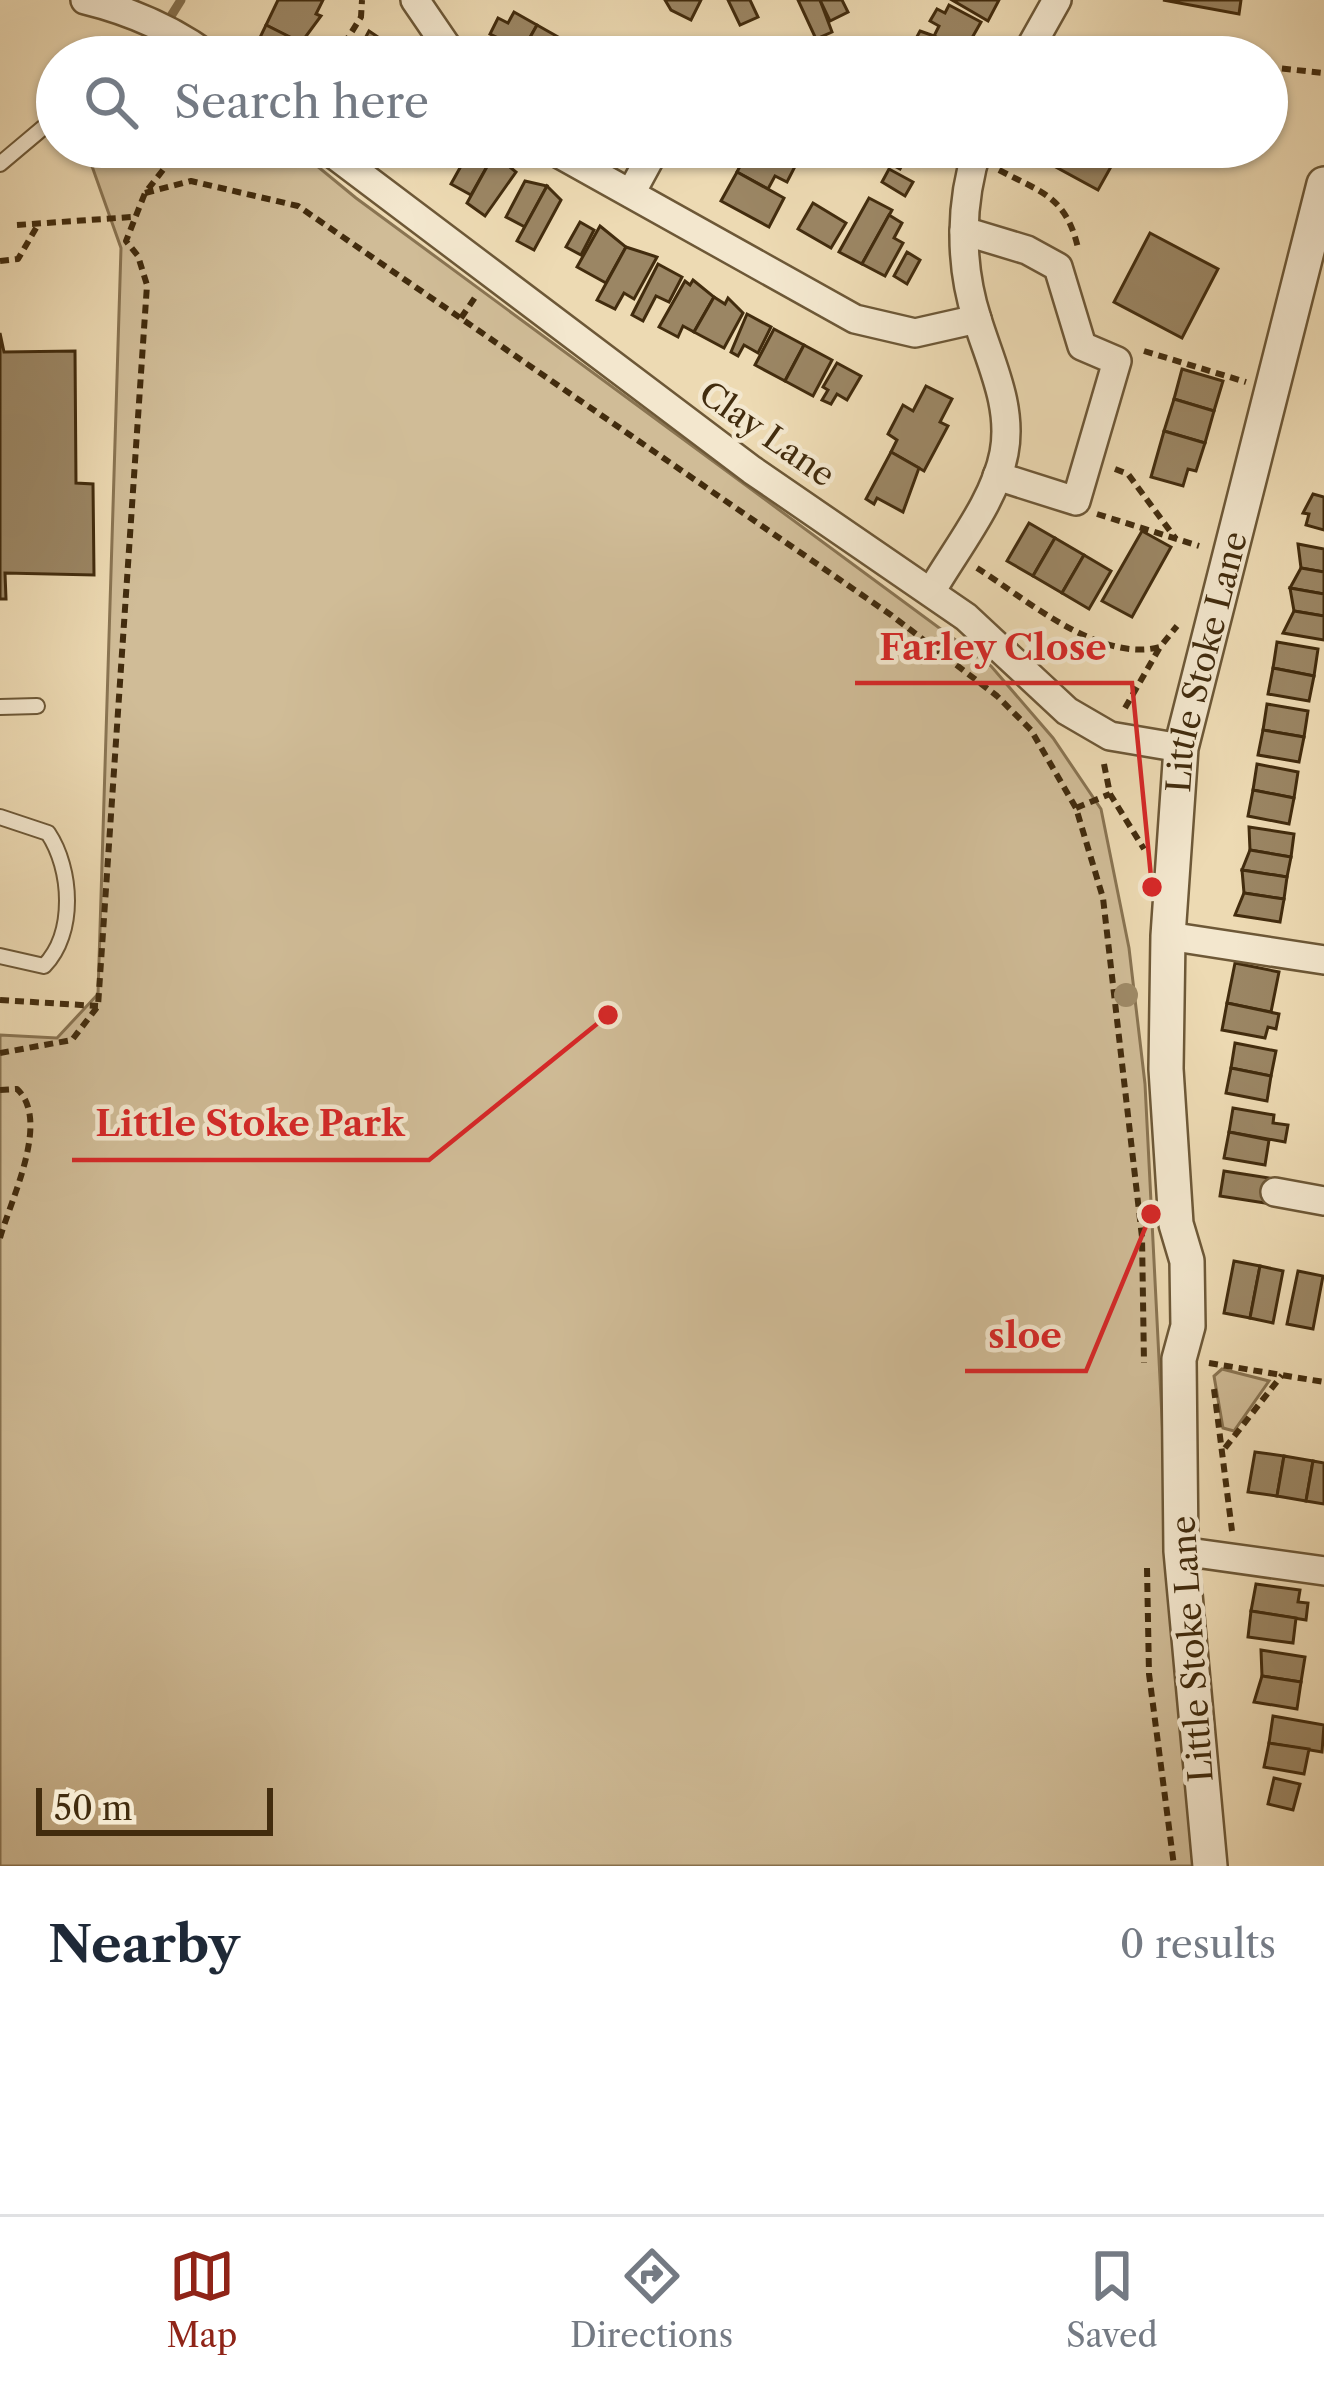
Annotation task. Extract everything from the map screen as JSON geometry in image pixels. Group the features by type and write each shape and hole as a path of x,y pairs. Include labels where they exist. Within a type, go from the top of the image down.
{"street":[{"path":"85,0 121,4 180,36"},
{"path":"415,0 440,36"},
{"path":"1037,36 1057,0"},
{"name":"Clay Lane","path":"352,168 734,457 931,592 1005,650 1067,711 1110,736 1181,748"},
{"path":"585,168 855,320 915,334 977,320"},
{"path":"631,193 645,168"},
{"path":"931,592 997,476 1004,452 1000,382 977,320 964,231 965,185 971,168"},
{"name":"Little Stoke Lane","path":"1210,1866 1181,1551 1179,1359 1188,1326 1166,1069 1168,936 1181,748 1324,184"},
{"path":"964,231 1027,250 1058,267 1069,290 1082,346 1117,361 1076,501 997,476"},
{"path":"1168,936 1324,960"},
{"path":"1274,1192 1324,1201"},
{"path":"1181,1551 1324,1571"}],"lane":[{"path":"0,164 36,134"},
{"path":"0,707 37,706"},
{"path":"0,818 48,833 70,882 53,957 44,966 0,956"}],"path":[{"path":"350,36 362,17 362,0"},
{"path":"1288,69 1324,73"},
{"path":"0,1054 72,1040 98,1006 147,285 138,256 126,241 132,217 165,168"},
{"path":"1002,168 1052,198 1070,215 1079,251 1069,290"},
{"path":"145,194 178,182 218,183 298,206 891,615 998,696 1040,744 1076,808 1103,898 1142,1237 1144,1375"},
{"path":"17,225 132,217"},
{"path":"0,261 18,259 39,223"},
{"path":"1117,361 1121,344 1272,390"},
{"path":"1089,460 1128,474 1177,540"},
{"path":"1076,501 1074,506 1231,556"},
{"path":"953,553 1094,638 1127,652 1160,646"},
{"path":"1173,864 1143,849 1110,794 1104,757 1110,736 1160,646 1182,620"},
{"path":"1076,808 1110,794"},
{"path":"0,1000 98,1006"},
{"path":"0,1090 16,1089 28,1099 33,1119 0,1238"},
{"path":"1179,1359 1324,1382"},
{"path":"1223,1450 1282,1376"},
{"path":"1147,1559 1149,1674 1174,1866"}],"shaded area":[{"path":"93,168 320,168 991,666 1053,738 1101,809 1129,948 1145,1084 1174,1654 1197,1866 0,1866 0,1035 57,1038 98,994 121,248"},
{"path":"1222,1369 1269,1381 1234,1431 1223,1428 1214,1376"}],"building":[{"path":"278,0 323,0 316,14 321,16 306,36 287,36 266,25"},
{"path":"665,0 701,0 691,20 671,10"},
{"path":"728,0 750,0 758,17 740,25"},
{"path":"798,0 820,0 832,32 815,36"},
{"path":"820,0 842,0 848,12 830,21"},
{"path":"952,0 999,0 988,21"},
{"path":"1163,0 1241,0 1239,14"},
{"path":"949,5 981,22 973,36 934,36 939,26 930,21 937,9 945,13"},
{"path":"514,12 537,25 531,36 490,34 498,18 508,23"},
{"path":"266,25 288,36 261,36"},
{"path":"537,25 556,36 531,36"},
{"path":"460,168 486,168 471,195 451,184"},
{"path":"486,168 516,172 485,216 467,203"},
{"path":"739,168 794,168 787,182 775,176 768,189 737,172"},
{"path":"1058,168 1110,168 1098,190"},
{"path":"889,169 913,182 905,196 882,182"},
{"path":"737,172 784,198 769,227 721,201"},
{"path":"525,181 547,186 525,227 506,217"},
{"path":"547,186 561,200 534,250 517,241"},
{"path":"869,198 892,210 862,264 839,252"},
{"path":"813,203 846,223 831,248 798,229"},
{"path":"889,215 902,223 894,238 903,243 885,276 862,264"},
{"path":"580,222 594,230 581,255 566,247"},
{"path":"600,226 626,247 606,283 577,267"},
{"path":"1150,233 1218,269 1182,338 1114,302"},
{"path":"626,247 657,257 634,299 624,293 615,309 597,300"},
{"path":"907,252 920,260 907,284 894,276"},
{"path":"658,264 682,277 669,302 656,296 643,321 632,315"},
{"path":"693,280 714,297 694,332 683,326 678,337 659,327 685,281 690,285"},
{"path":"714,297 725,304 728,298 743,313 724,348 694,332"},
{"path":"747,314 771,327 758,353 744,345 738,356 731,352"},
{"path":"774,329 804,345 785,381 755,365"},
{"path":"0,333 4,352 75,351 76,483 93,484 94,575 5,573 6,599 0,599"},
{"path":"804,345 832,360 813,396 785,381"},
{"path":"837,363 861,376 847,400 837,394 831,404 822,400 828,390 823,387"},
{"path":"1182,369 1223,381 1214,411 1174,399"},
{"path":"926,386 952,399 940,422 948,426 924,471 891,452 897,440 888,434 903,405 913,411"},
{"path":"1174,399 1214,411 1205,443 1164,431"},
{"path":"1164,431 1205,443 1196,471 1188,469 1183,486 1151,477"},
{"path":"891,452 919,468 903,512 877,498 874,504 866,499"},
{"path":"1313,494 1324,497 1324,530 1306,525 1309,514 1303,513"},
{"path":"1029,523 1055,538 1033,576 1007,561"},
{"path":"1142,531 1171,547 1132,617 1102,601"},
{"path":"1055,538 1084,555 1062,593 1033,576"},
{"path":"1298,544 1324,549 1324,572 1301,568"},
{"path":"1084,555 1111,571 1089,609 1062,593"},
{"path":"1301,568 1324,572 1324,594 1290,588"},
{"path":"1290,588 1324,594 1324,616 1294,611"},
{"path":"1294,611 1324,616 1324,640 1283,633"},
{"path":"1277,642 1318,649 1314,676 1273,668"},
{"path":"1273,668 1314,676 1309,701 1268,694"},
{"path":"1267,704 1308,711 1304,737 1263,730"},
{"path":"1263,730 1304,737 1299,762 1258,755"},
{"path":"1257,764 1298,772 1294,798 1253,790"},
{"path":"1253,790 1294,798 1289,824 1248,816"},
{"path":"1249,827 1294,834 1291,857 1250,850"},
{"path":"1250,850 1291,857 1287,877 1242,870"},
{"path":"1242,870 1287,877 1284,899 1244,893"},
{"path":"1244,893 1284,899 1280,922 1235,915"},
{"path":"1235,963 1279,972 1271,1012 1227,1003"},
{"path":"1227,1003 1279,1014 1276,1029 1268,1027 1265,1038 1222,1030"},
{"path":"1235,1043 1276,1051 1271,1076 1231,1068"},
{"path":"1231,1068 1271,1076 1267,1101 1226,1093"},
{"path":"1233,1108 1274,1115 1273,1123 1288,1125 1285,1142 1229,1132"},
{"path":"1229,1132 1269,1140 1265,1165 1224,1158"},
{"path":"1224,1171 1269,1178 1265,1203 1220,1196"},
{"path":"1234,1261 1260,1266 1250,1318 1224,1313"},
{"path":"1260,1266 1283,1271 1273,1323 1250,1318"},
{"path":"1298,1271 1323,1276 1313,1329 1287,1324"},
{"path":"1255,1452 1284,1456 1277,1496 1248,1492"},
{"path":"1284,1456 1313,1461 1306,1501 1277,1496"},
{"path":"1313,1461 1324,1463 1324,1504 1306,1501"},
{"path":"1256,1584 1300,1590 1298,1602 1308,1603 1306,1620 1251,1611"},
{"path":"1251,1611 1296,1618 1293,1643 1248,1637"},
{"path":"1261,1650 1305,1657 1301,1682 1262,1676"},
{"path":"1262,1676 1301,1682 1297,1709 1254,1702"},
{"path":"1273,1716 1324,1725 1322,1752 1269,1743"},
{"path":"1269,1743 1309,1749 1304,1774 1264,1767"},
{"path":"1274,1778 1300,1784 1293,1810 1268,1804"}],"waterway":[{"path":"171,16 181,0"}],"place":[{"name":"Farley Close","path":"1152,887"},
{"name":"Little Stoke Park","path":"608,1015"},
{"name":"sloe","path":"1151,1214"}]}
